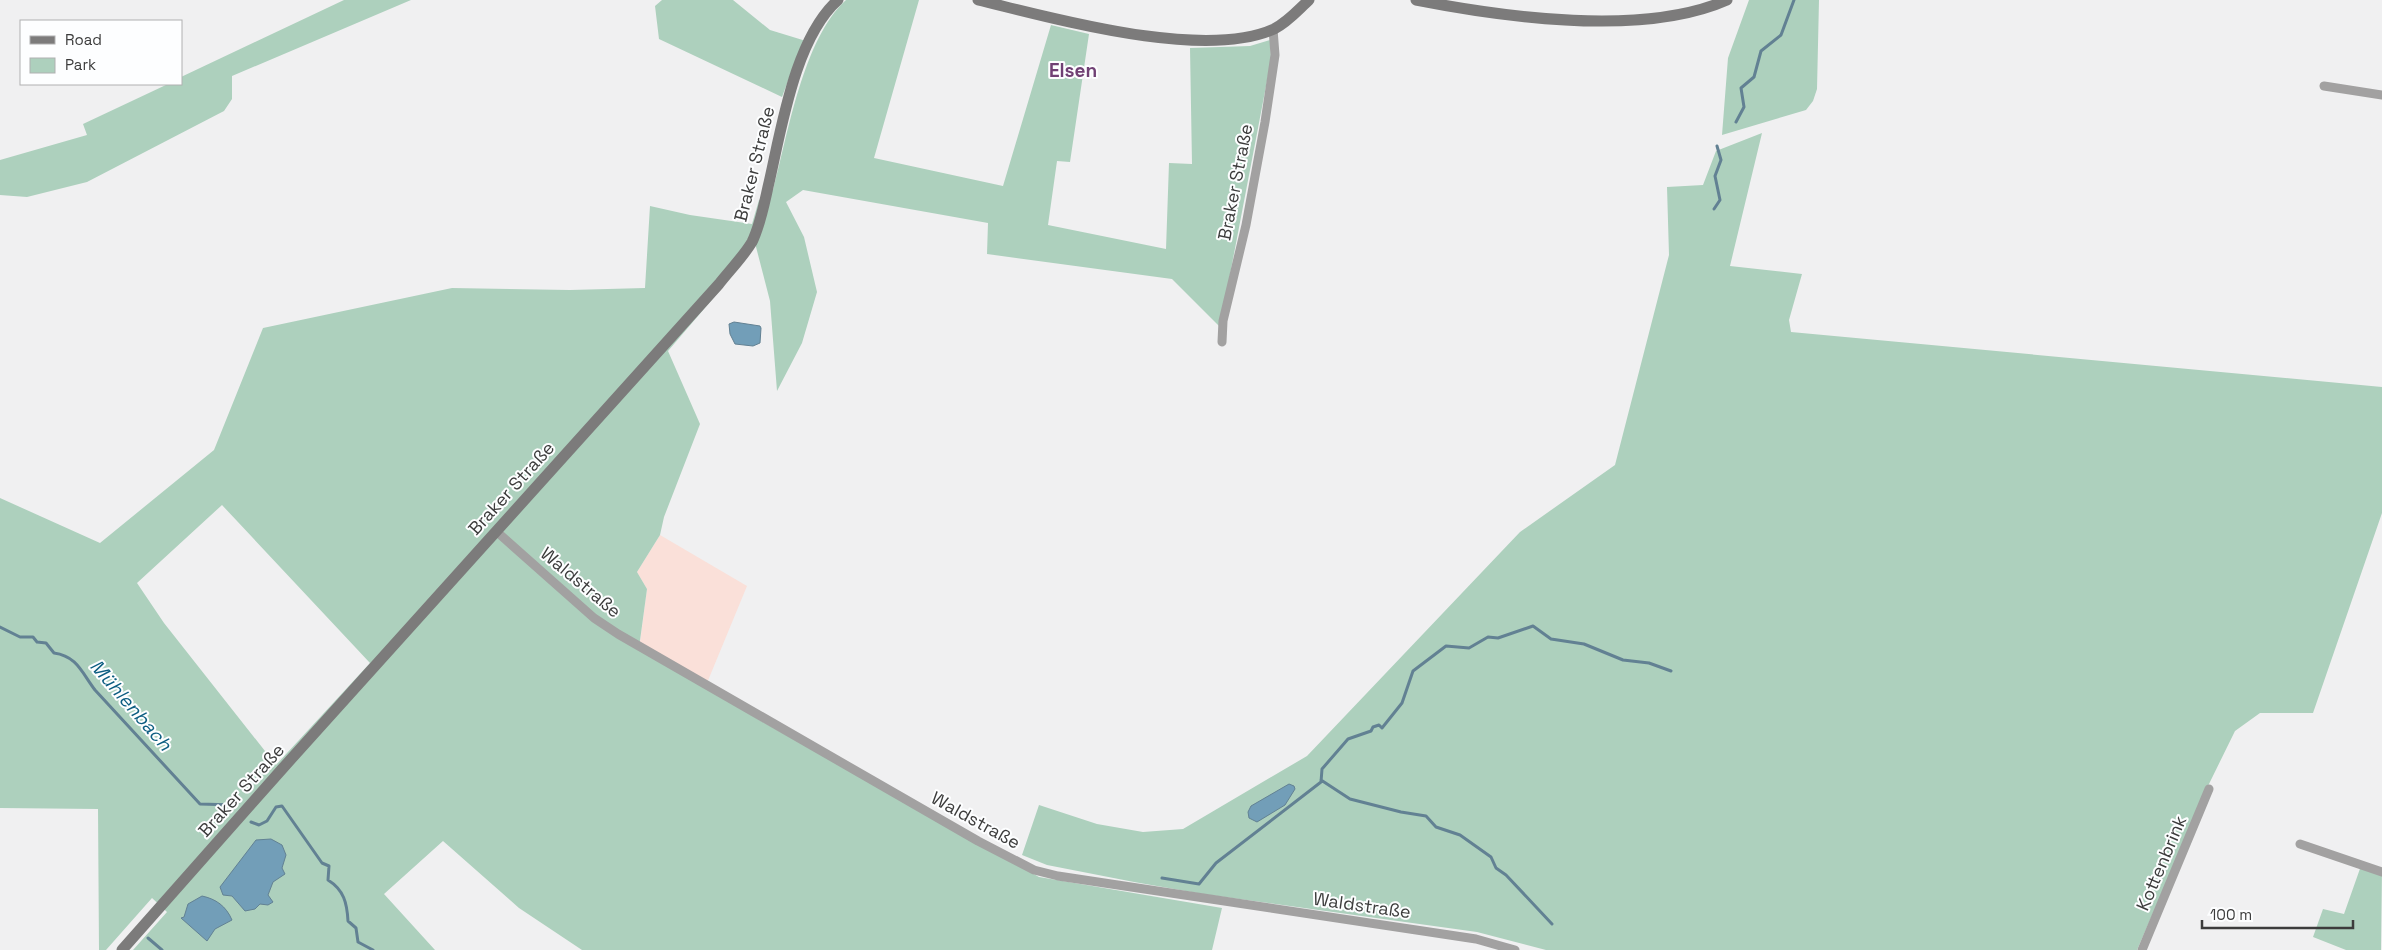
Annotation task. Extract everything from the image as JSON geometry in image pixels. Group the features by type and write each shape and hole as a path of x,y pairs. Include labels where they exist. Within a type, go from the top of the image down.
{"main road":[{"name":"Braker Straße","path":"122,950 719,284 752,242 763,208 797,71 814,34 838,0"},
{"path":"978,0 1082,24 1146,36 1203,39 1232,38 1273,29 1285,23 1309,0"},
{"path":"1416,0 1504,15 1606,20 1678,14 1727,0"}],"street":[{"name":"Braker Straße","path":"1222,342 1223,321 1246,225 1263,131 1275,55 1273,29"},
{"path":"2324,86 2382,95"},
{"name":"Waldstraße","path":"496,531 594,618 618,634 970,836 1034,870 1099,884 1476,939 1515,950"},
{"name":"Kottenbrink","path":"2142,950 2209,789"},
{"path":"2300,844 2382,872"}],"shaded area":[{"path":"660,535 747,586 707,683 640,642 647,589 637,572"}],"green space":[{"path":"344,0 411,0 232,76 232,99 224,111 87,182 27,197 0,195 0,160 87,135 83,124 166,85 182,85 182,77"},
{"path":"662,0 733,0 770,30 806,41 795,62 782,97 659,39 655,6"},
{"path":"846,0 919,0 874,158 1003,186 1051,25 1089,34 1070,162 1057,161 1048,225 1166,249 1169,163 1192,164 1190,48 1250,46 1270,40 1271,60 1220,327 1172,279 987,254 988,223 803,190 786,202 804,237 817,292 802,343 777,391 770,301 755,243 722,288 668,351 700,424 664,517 660,535 637,572 647,589 639,648 761,721 1039,877 1222,908 1212,950 582,950 519,908 443,841 384,894 435,950 133,950 167,912 152,898 106,950 99,950 98,809 0,808 0,498 100,543 214,450 263,328 452,288 570,290 645,288 650,206 690,215 752,224 759,200 773,190 791,116 808,62 831,17","holes":["222,505 370,663 276,765 164,623 137,583"]},
{"path":"1749,0 1819,0 1817,89 1813,101 1806,110 1722,135 1728,58"},
{"path":"1762,133 1730,266 1802,274 1789,320 1791,332 2382,387 2382,513 2313,713 2260,713 2235,731 2208,786 2137,950 1546,950 1477,932 1203,894 1134,882 1047,865 1022,855 1039,805 1097,824 1143,832 1183,829 1307,756 1520,532 1615,465 1669,255 1667,187 1703,185 1716,151"},
{"path":"2362,863 2382,869 2381,950 2346,950 2313,937 2323,909 2344,914"}],"water":[{"path":"734,322 760,326 760,343 753,346 735,344 730,334 729,324"},
{"path":"1289,784 1294,786 1295,789 1285,805 1257,822 1249,818 1248,812 1251,806"},
{"path":"271,839 282,845 286,855 282,868 285,874 273,882 268,895 273,902 268,905 260,904 255,909 245,911 232,896 223,895 220,887 256,840"},
{"path":"202,896 220,904 232,920 215,929 207,941 181,918 184,917 188,904"}],"waterway":[{"path":"1736,122 1744,107 1741,88 1754,77 1761,51 1781,35 1794,0"},
{"path":"1714,209 1720,200 1715,176 1721,160 1717,146"},
{"path":"1162,878 1199,884 1216,863 1321,782 1322,769 1348,739 1371,731 1373,727 1379,725 1382,728 1402,703 1413,671 1446,646 1469,648 1488,637 1498,638 1533,626 1551,639 1584,644 1623,660 1649,663 1671,671"},
{"name":"Mühlenbach","path":"0,627 20,637 33,637 37,642 46,643 54,653 74,662 95,690 200,804 235,805"},
{"path":"1321,780 1350,799 1401,812 1426,816 1436,827 1460,835 1491,857 1496,868 1506,875 1552,924"},
{"name":"Mühlenbach","path":"251,822 259,825 267,821 276,807 282,806 322,863 329,866 328,880 338,888 344,898 348,921 356,928 358,942 373,950"},
{"path":"148,938 162,950"}],"district":[{"name":"Elsen","path":"1073,70"}]}
